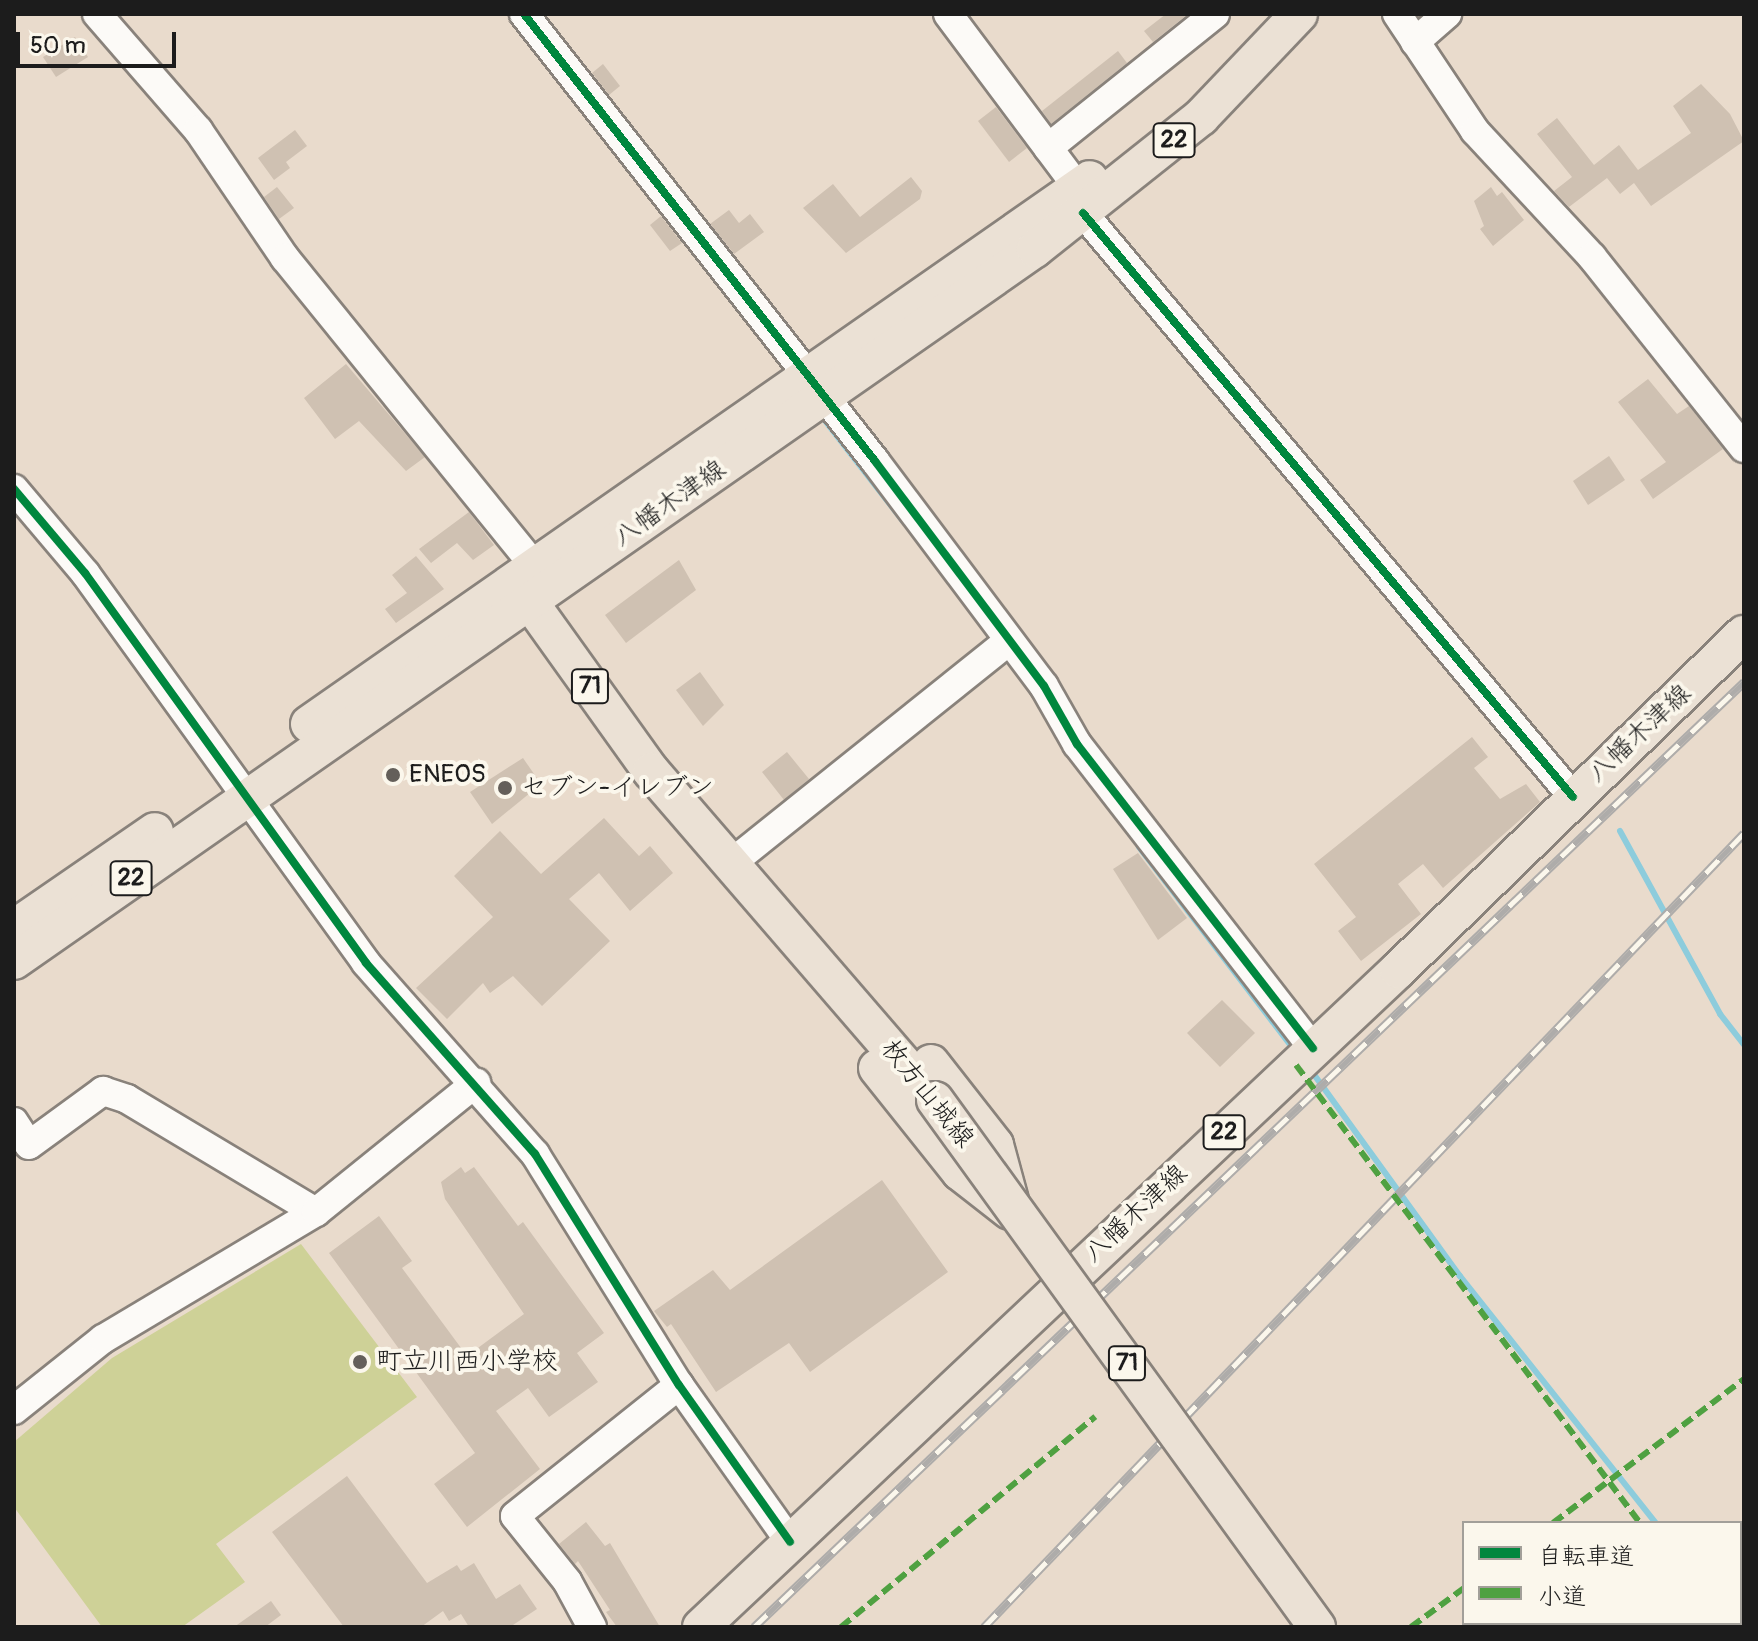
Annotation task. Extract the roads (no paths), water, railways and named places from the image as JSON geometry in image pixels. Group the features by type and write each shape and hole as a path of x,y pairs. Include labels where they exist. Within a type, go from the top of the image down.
{"main road":[{"name":"八幡木津線","path":"1080,200 1197,99 1282,14"},
{"name":"八幡木津線","path":"14,961 242,786 1223,97 1299,14"},
{"name":"枚方山城線","path":"532,583 651,771 935,1100 1317,1627"},
{"name":"八幡木津線","path":"701,1627 1063,1281 1313,1048 1744,634"},
{"name":"71","path":"651,771 744,853 851,968 995,1145 1013,1214"},
{"name":"71","path":"651,771 709,861 799,980 960,1172 1013,1214 1063,1281"},
{"name":"八幡木津線","path":"14,928 242,786"}],"street":[{"path":"524,14 816,385 1044,686 1077,744 1313,1048"},
{"path":"948,14 1048,148 1080,200 1573,797"},
{"path":"1048,148 1215,14"},
{"path":"1397,14 1475,131 1592,257 1744,448"},
{"path":"1415,42 1447,14"},
{"path":"104,16 198,130 285,258 532,583"},
{"path":"14,489 85,573 242,786 366,963 476,1083 557,1186 679,1385 790,1542"},
{"path":"744,853 1009,641"},
{"path":"14,1410 103,1339 316,1212 476,1083"},
{"path":"14,1122 29,1145 103,1091 127,1099 316,1212"},
{"path":"592,1627 567,1581 515,1516 679,1385"}],"waterway":[{"path":"819,413 903,521"},
{"path":"1620,831 1720,1014 1744,1045"},
{"path":"1139,847 1295,1051"},
{"path":"1310,1069 1460,1276 1654,1521"}],"railway":[{"path":"754,1627 1744,682"},
{"path":"984,1627 1744,833"}],"place":[{"name":"ENEOS","path":"393,775"},
{"name":"セブン-イレブン","path":"505,788"},
{"name":"町立川西小学校","path":"360,1362"}]}
